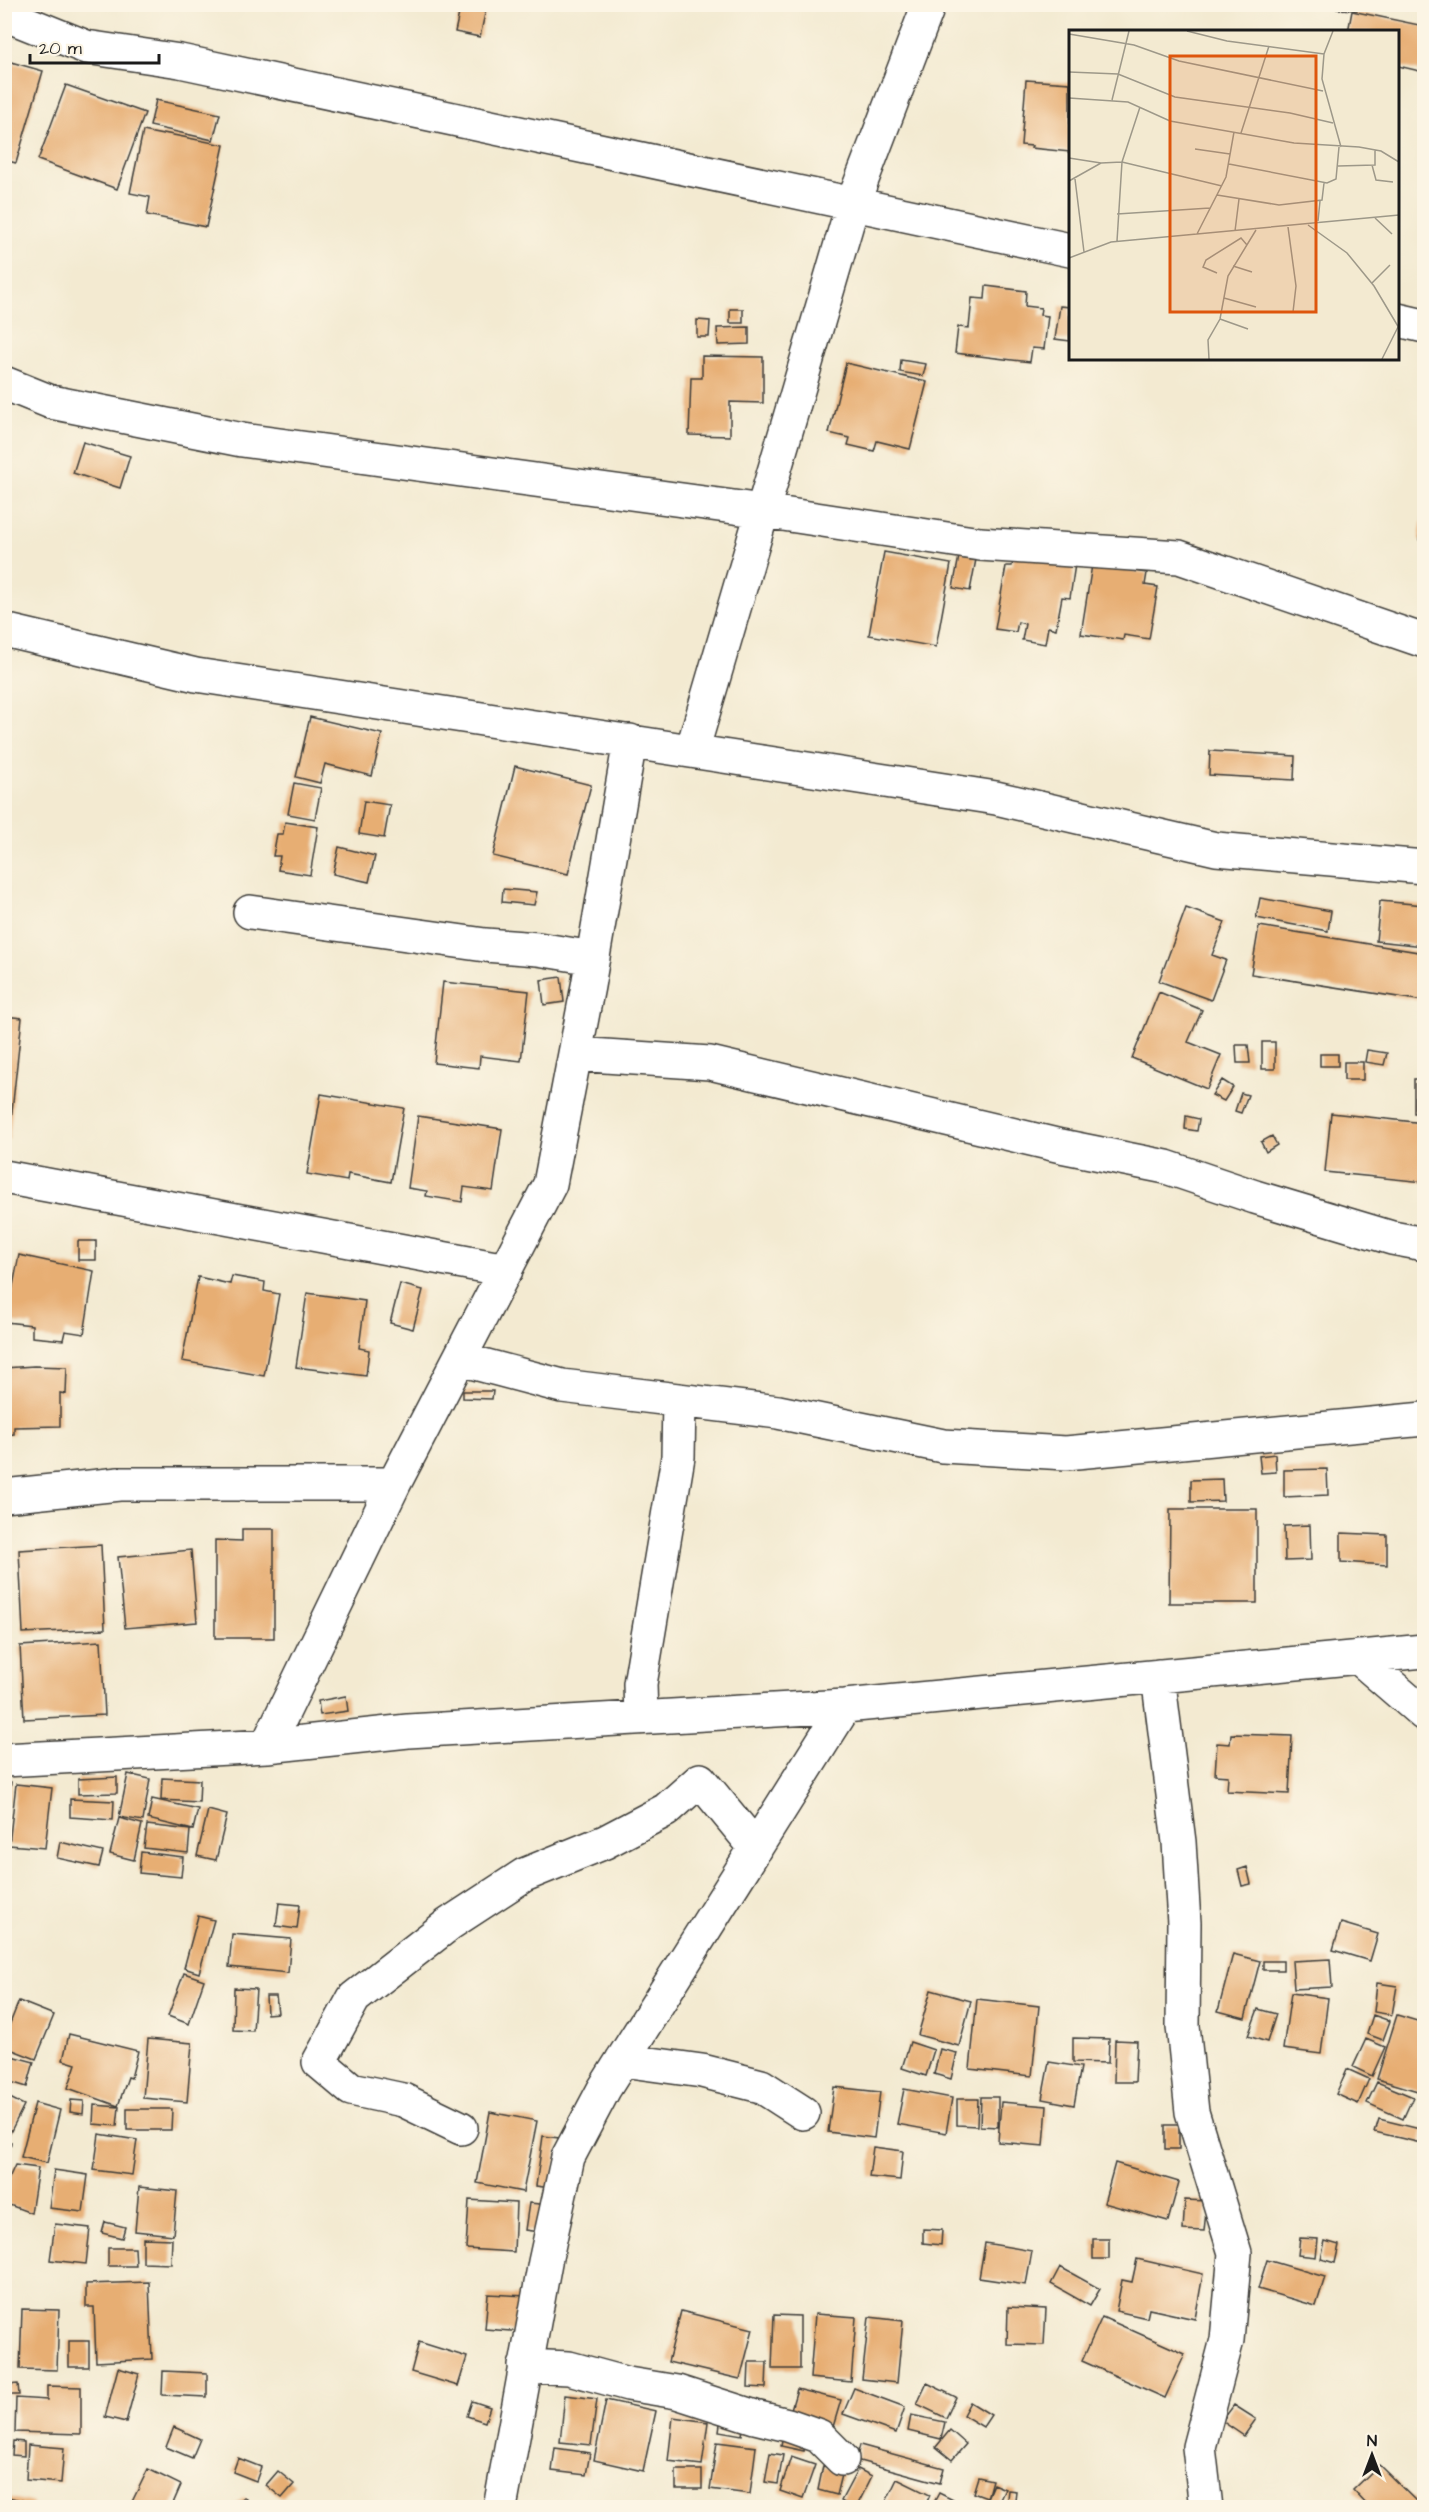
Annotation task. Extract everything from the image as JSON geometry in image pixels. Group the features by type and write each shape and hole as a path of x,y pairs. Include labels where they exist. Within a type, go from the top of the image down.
{"street":[{"path":"692,751 853,203 928,4"},
{"path":"4,14 86,47 180,61 1069,250"},
{"path":"1399,320 1425,326"},
{"path":"4,383 51,402 242,440 763,511 980,544 1179,557 1425,641"},
{"path":"4,630 196,675 996,798 1216,849 1425,867"},
{"path":"267,1746 394,1484 550,1184 593,958 630,741"},
{"path":"250,912 593,958"},
{"path":"575,1054 710,1063 1050,1143 1166,1167 1255,1197 1369,1231 1425,1244"},
{"path":"4,1177 506,1270"},
{"path":"459,1359 562,1386 778,1412 943,1446 1066,1453 1425,1419"},
{"path":"641,1717 640,1684 678,1457 678,1400"},
{"path":"4,1496 119,1484 394,1484"},
{"path":"4,1760 267,1746 408,1731 845,1706 1425,1651"},
{"path":"1358,1657 1425,1714"},
{"path":"1158,1676 1179,1842 1184,1923 1183,2026 1192,2112 1235,2253 1227,2340 1199,2448 1206,2508"},
{"path":"500,2508 525,2366 568,2157 622,2060 845,1706"},
{"path":"461,2128 403,2100 351,2089 319,2062 354,1998 449,1924 524,1875 605,1842 656,1816 700,1780 756,1848"},
{"path":"622,2060 702,2071 761,2086 803,2113"},
{"path":"525,2366 569,2368 628,2385 677,2392 819,2436 842,2459"}],"building":[{"path":"461,4 487,4 480,37 455,32"},
{"path":"1337,4 1358,4 1357,10 1337,9"},
{"path":"1352,11 1424,26 1424,72 1399,66 1399,30 1348,30"},
{"path":"4,60 43,71 16,163 4,160"},
{"path":"1026,80 1069,83 1069,152 1021,145"},
{"path":"66,85 145,113 117,189 38,160"},
{"path":"156,100 220,114 213,140 150,126"},
{"path":"143,131 224,145 206,227 147,215 150,197 130,193"},
{"path":"986,286 1026,291 1025,306 1041,308 1040,315 1048,316 1044,349 1032,348 1030,362 955,353 958,327 969,328 972,298 985,299"},
{"path":"1060,306 1069,307 1069,341 1055,339"},
{"path":"730,309 743,309 743,323 730,323"},
{"path":"697,320 710,321 709,337 697,337"},
{"path":"749,327 749,344 718,345 717,328"},
{"path":"702,356 763,357 763,403 730,402 730,436 689,435 691,378 702,378"},
{"path":"901,360 926,364 923,376 900,372"},
{"path":"846,363 927,382 910,449 877,441 874,451 848,445 850,438 829,433"},
{"path":"83,442 130,456 120,488 73,473"},
{"path":"1424,515 1424,541 1419,540"},
{"path":"960,551 977,554 970,591 953,588"},
{"path":"884,552 951,564 936,647 869,635"},
{"path":"1014,554 1075,564 1070,598 1062,597 1056,629 1048,627 1045,644 1022,640 1025,624 1018,622 1016,632 995,629 1006,566 1012,566"},
{"path":"1092,565 1147,573 1145,585 1158,587 1149,639 1124,635 1123,640 1081,634"},
{"path":"310,717 382,734 372,776 325,764 320,783 296,777"},
{"path":"1210,751 1295,756 1294,780 1209,775"},
{"path":"515,766 591,785 568,874 493,856"},
{"path":"294,783 321,788 315,819 288,814"},
{"path":"364,801 390,805 384,838 359,834"},
{"path":"285,822 318,827 310,875 278,870 280,856 273,856 277,834 283,834"},
{"path":"339,847 375,856 369,882 333,874"},
{"path":"503,889 537,892 534,905 502,902"},
{"path":"1260,898 1331,911 1328,931 1256,918"},
{"path":"1380,901 1424,905 1424,946 1376,941"},
{"path":"1186,908 1225,922 1212,955 1226,960 1211,1000 1159,981"},
{"path":"1259,926 1424,953 1424,1001 1251,974"},
{"path":"561,977 564,1002 544,1005 541,980"},
{"path":"443,982 529,991 521,1061 480,1056 479,1068 434,1063"},
{"path":"1159,992 1202,1010 1188,1042 1221,1055 1207,1089 1132,1058"},
{"path":"4,1016 22,1018 9,1139 4,1139"},
{"path":"1262,1042 1275,1042 1275,1069 1262,1069"},
{"path":"1236,1045 1248,1045 1250,1063 1237,1063"},
{"path":"1367,1050 1387,1053 1384,1065 1365,1062"},
{"path":"1320,1054 1338,1054 1338,1066 1320,1066"},
{"path":"1344,1062 1363,1062 1363,1080 1344,1080"},
{"path":"1414,1079 1424,1079 1424,1113 1414,1113"},
{"path":"1222,1080 1233,1087 1224,1101 1212,1095"},
{"path":"1241,1093 1248,1095 1241,1113 1235,1111"},
{"path":"321,1094 404,1108 391,1182 348,1174 347,1181 307,1174"},
{"path":"1331,1113 1424,1123 1424,1182 1325,1172"},
{"path":"418,1116 502,1129 493,1191 464,1187 462,1202 426,1196 427,1191 408,1188"},
{"path":"1186,1116 1199,1119 1197,1131 1185,1129"},
{"path":"1272,1136 1277,1145 1266,1152 1261,1142"},
{"path":"78,1241 96,1241 96,1260 78,1260"},
{"path":"19,1255 94,1271 84,1334 65,1331 63,1340 32,1337 32,1325 6,1322"},
{"path":"232,1276 265,1282 264,1291 279,1294 264,1376 182,1361 198,1277 230,1284"},
{"path":"400,1284 423,1290 413,1329 390,1323"},
{"path":"307,1293 365,1301 359,1348 369,1350 366,1376 296,1367"},
{"path":"67,1367 66,1394 60,1393 60,1426 14,1427 14,1434 4,1435 4,1368"},
{"path":"463,1391 493,1391 492,1399 463,1398"},
{"path":"1275,1454 1276,1472 1261,1473 1259,1456"},
{"path":"1327,1469 1328,1495 1284,1497 1284,1470"},
{"path":"1222,1479 1223,1501 1191,1502 1191,1480"},
{"path":"1170,1509 1257,1509 1257,1603 1169,1603"},
{"path":"1310,1525 1311,1560 1285,1561 1284,1526"},
{"path":"242,1529 274,1529 274,1638 215,1638 215,1540 242,1541"},
{"path":"1341,1533 1387,1535 1387,1565 1341,1562"},
{"path":"101,1545 105,1629 23,1633 19,1550"},
{"path":"191,1550 197,1622 125,1628 118,1557"},
{"path":"101,1641 105,1715 24,1719 20,1646"},
{"path":"346,1696 348,1711 320,1715 318,1701"},
{"path":"1231,1734 1292,1736 1289,1794 1227,1791 1228,1776 1215,1775 1217,1743 1230,1744"},
{"path":"128,1774 150,1779 143,1821 119,1817"},
{"path":"117,1777 117,1793 78,1794 78,1779"},
{"path":"162,1778 200,1780 199,1802 161,1800"},
{"path":"4,1780 11,1782 8,1802 4,1801"},
{"path":"16,1784 52,1788 45,1848 9,1845"},
{"path":"70,1799 114,1801 113,1820 70,1817"},
{"path":"152,1799 198,1809 193,1830 148,1819"},
{"path":"208,1810 227,1815 216,1860 197,1856"},
{"path":"119,1818 142,1824 134,1860 110,1854"},
{"path":"147,1825 190,1830 188,1853 144,1848"},
{"path":"60,1842 103,1852 99,1867 57,1858"},
{"path":"141,1852 183,1857 181,1877 139,1873"},
{"path":"1247,1867 1251,1884 1242,1886 1238,1870"},
{"path":"279,1903 300,1905 297,1929 276,1926"},
{"path":"198,1916 214,1920 199,1973 184,1968"},
{"path":"1341,1923 1378,1934 1370,1961 1333,1950"},
{"path":"232,1934 291,1939 288,1973 229,1967"},
{"path":"1233,1954 1260,1961 1245,2018 1218,2011"},
{"path":"1330,1959 1332,1987 1294,1989 1292,1961"},
{"path":"1263,1961 1283,1961 1283,1970 1263,1970"},
{"path":"184,1973 204,1980 189,2024 168,2016"},
{"path":"1377,1983 1397,1986 1392,2015 1374,2012"},
{"path":"234,1988 256,1989 253,2031 233,2030"},
{"path":"931,1990 971,2001 959,2046 918,2035"},
{"path":"1291,1993 1328,1998 1321,2054 1283,2049"},
{"path":"266,1996 276,1996 278,2013 267,2014"},
{"path":"977,1999 1039,2006 1032,2076 970,2069"},
{"path":"19,2001 54,2015 36,2059 5,2047 5,2036"},
{"path":"1258,2009 1276,2014 1267,2042 1248,2036"},
{"path":"1373,2015 1390,2021 1383,2040 1367,2034"},
{"path":"1397,2015 1424,2023 1424,2078 1421,2092 1377,2079"},
{"path":"69,2034 138,2051 131,2078 128,2077 118,2106 68,2088 76,2064 63,2060"},
{"path":"1073,2038 1109,2039 1108,2063 1073,2062"},
{"path":"148,2039 192,2043 187,2102 143,2098"},
{"path":"1366,2039 1385,2047 1372,2076 1353,2067"},
{"path":"1115,2040 1137,2041 1135,2082 1114,2082"},
{"path":"910,2042 934,2050 926,2076 902,2068"},
{"path":"940,2049 957,2053 951,2079 934,2074"},
{"path":"4,2054 34,2062 27,2087 4,2080"},
{"path":"1049,2062 1081,2067 1074,2105 1042,2099"},
{"path":"1347,2069 1369,2079 1358,2104 1336,2094"},
{"path":"1377,2082 1413,2097 1403,2119 1367,2103"},
{"path":"834,2087 880,2092 874,2138 828,2132"},
{"path":"904,2089 952,2098 946,2133 897,2124"},
{"path":"4,2095 24,2105 8,2137 4,2136"},
{"path":"981,2097 998,2097 998,2127 980,2126"},
{"path":"957,2099 978,2099 977,2126 957,2125"},
{"path":"71,2100 84,2101 83,2114 70,2112"},
{"path":"1001,2102 1047,2106 1044,2146 998,2142"},
{"path":"35,2103 60,2110 47,2163 21,2157"},
{"path":"94,2105 119,2107 117,2126 93,2124"},
{"path":"127,2109 172,2109 171,2130 127,2130"},
{"path":"490,2112 537,2121 523,2192 477,2183"},
{"path":"1379,2119 1424,2130 1421,2143 1375,2132"},
{"path":"1165,2125 1179,2125 1179,2149 1165,2149"},
{"path":"99,2134 137,2140 132,2175 94,2170"},
{"path":"543,2136 559,2138 551,2188 536,2186"},
{"path":"4,2141 11,2142 6,2178 4,2178"},
{"path":"873,2147 903,2151 900,2180 869,2177"},
{"path":"1115,2163 1179,2182 1168,2221 1104,2203"},
{"path":"15,2165 38,2168 31,2213 4,2203 4,2189"},
{"path":"54,2170 88,2175 83,2212 49,2208"},
{"path":"139,2187 177,2191 173,2235 135,2231"},
{"path":"469,2200 516,2203 514,2252 466,2249"},
{"path":"1185,2200 1207,2201 1204,2231 1183,2230"},
{"path":"529,2203 550,2205 546,2233 525,2230"},
{"path":"105,2222 125,2227 122,2238 102,2233"},
{"path":"55,2224 90,2228 86,2264 50,2260"},
{"path":"923,2229 942,2230 941,2245 923,2243"},
{"path":"143,2238 172,2239 171,2264 143,2263"},
{"path":"1300,2238 1318,2239 1316,2257 1298,2255"},
{"path":"1093,2239 1109,2239 1109,2259 1093,2259"},
{"path":"1325,2241 1339,2245 1335,2263 1321,2259"},
{"path":"985,2243 1032,2251 1026,2285 979,2278"},
{"path":"108,2248 135,2248 136,2266 108,2266"},
{"path":"1137,2259 1203,2274 1195,2319 1149,2309 1147,2318 1116,2311 1122,2280 1132,2282"},
{"path":"1267,2260 1325,2277 1316,2306 1258,2289"},
{"path":"1060,2267 1100,2289 1090,2306 1051,2284"},
{"path":"149,2282 152,2359 96,2362 94,2307 86,2307 86,2284"},
{"path":"488,2294 527,2296 524,2332 485,2329"},
{"path":"1008,2307 1046,2309 1044,2345 1007,2344"},
{"path":"22,2309 59,2310 57,2370 20,2369"},
{"path":"681,2311 753,2329 740,2379 668,2362"},
{"path":"815,2314 856,2317 851,2382 810,2378"},
{"path":"774,2315 800,2316 800,2369 772,2369"},
{"path":"869,2317 903,2321 897,2383 862,2379"},
{"path":"1102,2317 1185,2354 1165,2398 1082,2361"},
{"path":"69,2341 89,2341 89,2367 69,2367"},
{"path":"419,2342 467,2357 458,2386 411,2372"},
{"path":"749,2362 767,2362 766,2388 748,2387"},
{"path":"118,2368 139,2374 126,2422 105,2417"},
{"path":"163,2371 207,2373 207,2397 162,2395"},
{"path":"927,2383 956,2397 946,2418 917,2404"},
{"path":"18,2384 19,2395 9,2395 8,2385"},
{"path":"47,2386 81,2387 81,2434 15,2432 16,2398 47,2400"},
{"path":"854,2388 905,2407 896,2433 843,2414"},
{"path":"797,2389 841,2400 833,2427 789,2416"},
{"path":"565,2395 597,2399 591,2445 560,2442"},
{"path":"606,2400 656,2411 643,2471 594,2460"},
{"path":"472,2401 490,2407 485,2422 467,2416"},
{"path":"970,2402 991,2415 983,2427 963,2415"},
{"path":"1234,2405 1256,2419 1244,2436 1222,2421"},
{"path":"911,2415 945,2422 941,2439 908,2431"},
{"path":"673,2417 708,2422 702,2465 668,2461"},
{"path":"721,2417 744,2422 742,2435 719,2431"},
{"path":"174,2427 200,2439 192,2458 166,2447"},
{"path":"950,2430 966,2444 952,2460 936,2447"},
{"path":"784,2432 807,2437 804,2451 781,2446"},
{"path":"13,2441 24,2442 24,2456 12,2455"},
{"path":"717,2442 756,2447 750,2494 710,2489"},
{"path":"28,2445 64,2448 61,2483 26,2480"},
{"path":"860,2445 944,2468 940,2483 856,2460"},
{"path":"555,2448 590,2453 586,2475 552,2471"},
{"path":"770,2453 783,2455 778,2484 765,2482"},
{"path":"791,2457 815,2465 803,2499 780,2491"},
{"path":"238,2458 261,2467 256,2481 233,2472"},
{"path":"1379,2465 1417,2502 1411,2508 1370,2508 1353,2490"},
{"path":"823,2466 843,2471 837,2495 818,2490"},
{"path":"148,2469 181,2485 171,2508 129,2508"},
{"path":"858,2469 872,2476 856,2508 852,2508 841,2501"},
{"path":"676,2470 702,2470 702,2489 676,2489"},
{"path":"278,2471 294,2484 282,2498 266,2485"},
{"path":"978,2477 992,2480 987,2498 973,2493"},
{"path":"897,2479 930,2495 924,2508 883,2508"},
{"path":"993,2484 1005,2489 996,2508 990,2508 984,2505"},
{"path":"1008,2490 1016,2491 1014,2508 1006,2507"},
{"path":"939,2493 963,2505 962,2508 931,2508"},
{"path":"4,2496 33,2503 32,2508 4,2508"},
{"path":"244,2497 254,2508 232,2508"}]}
